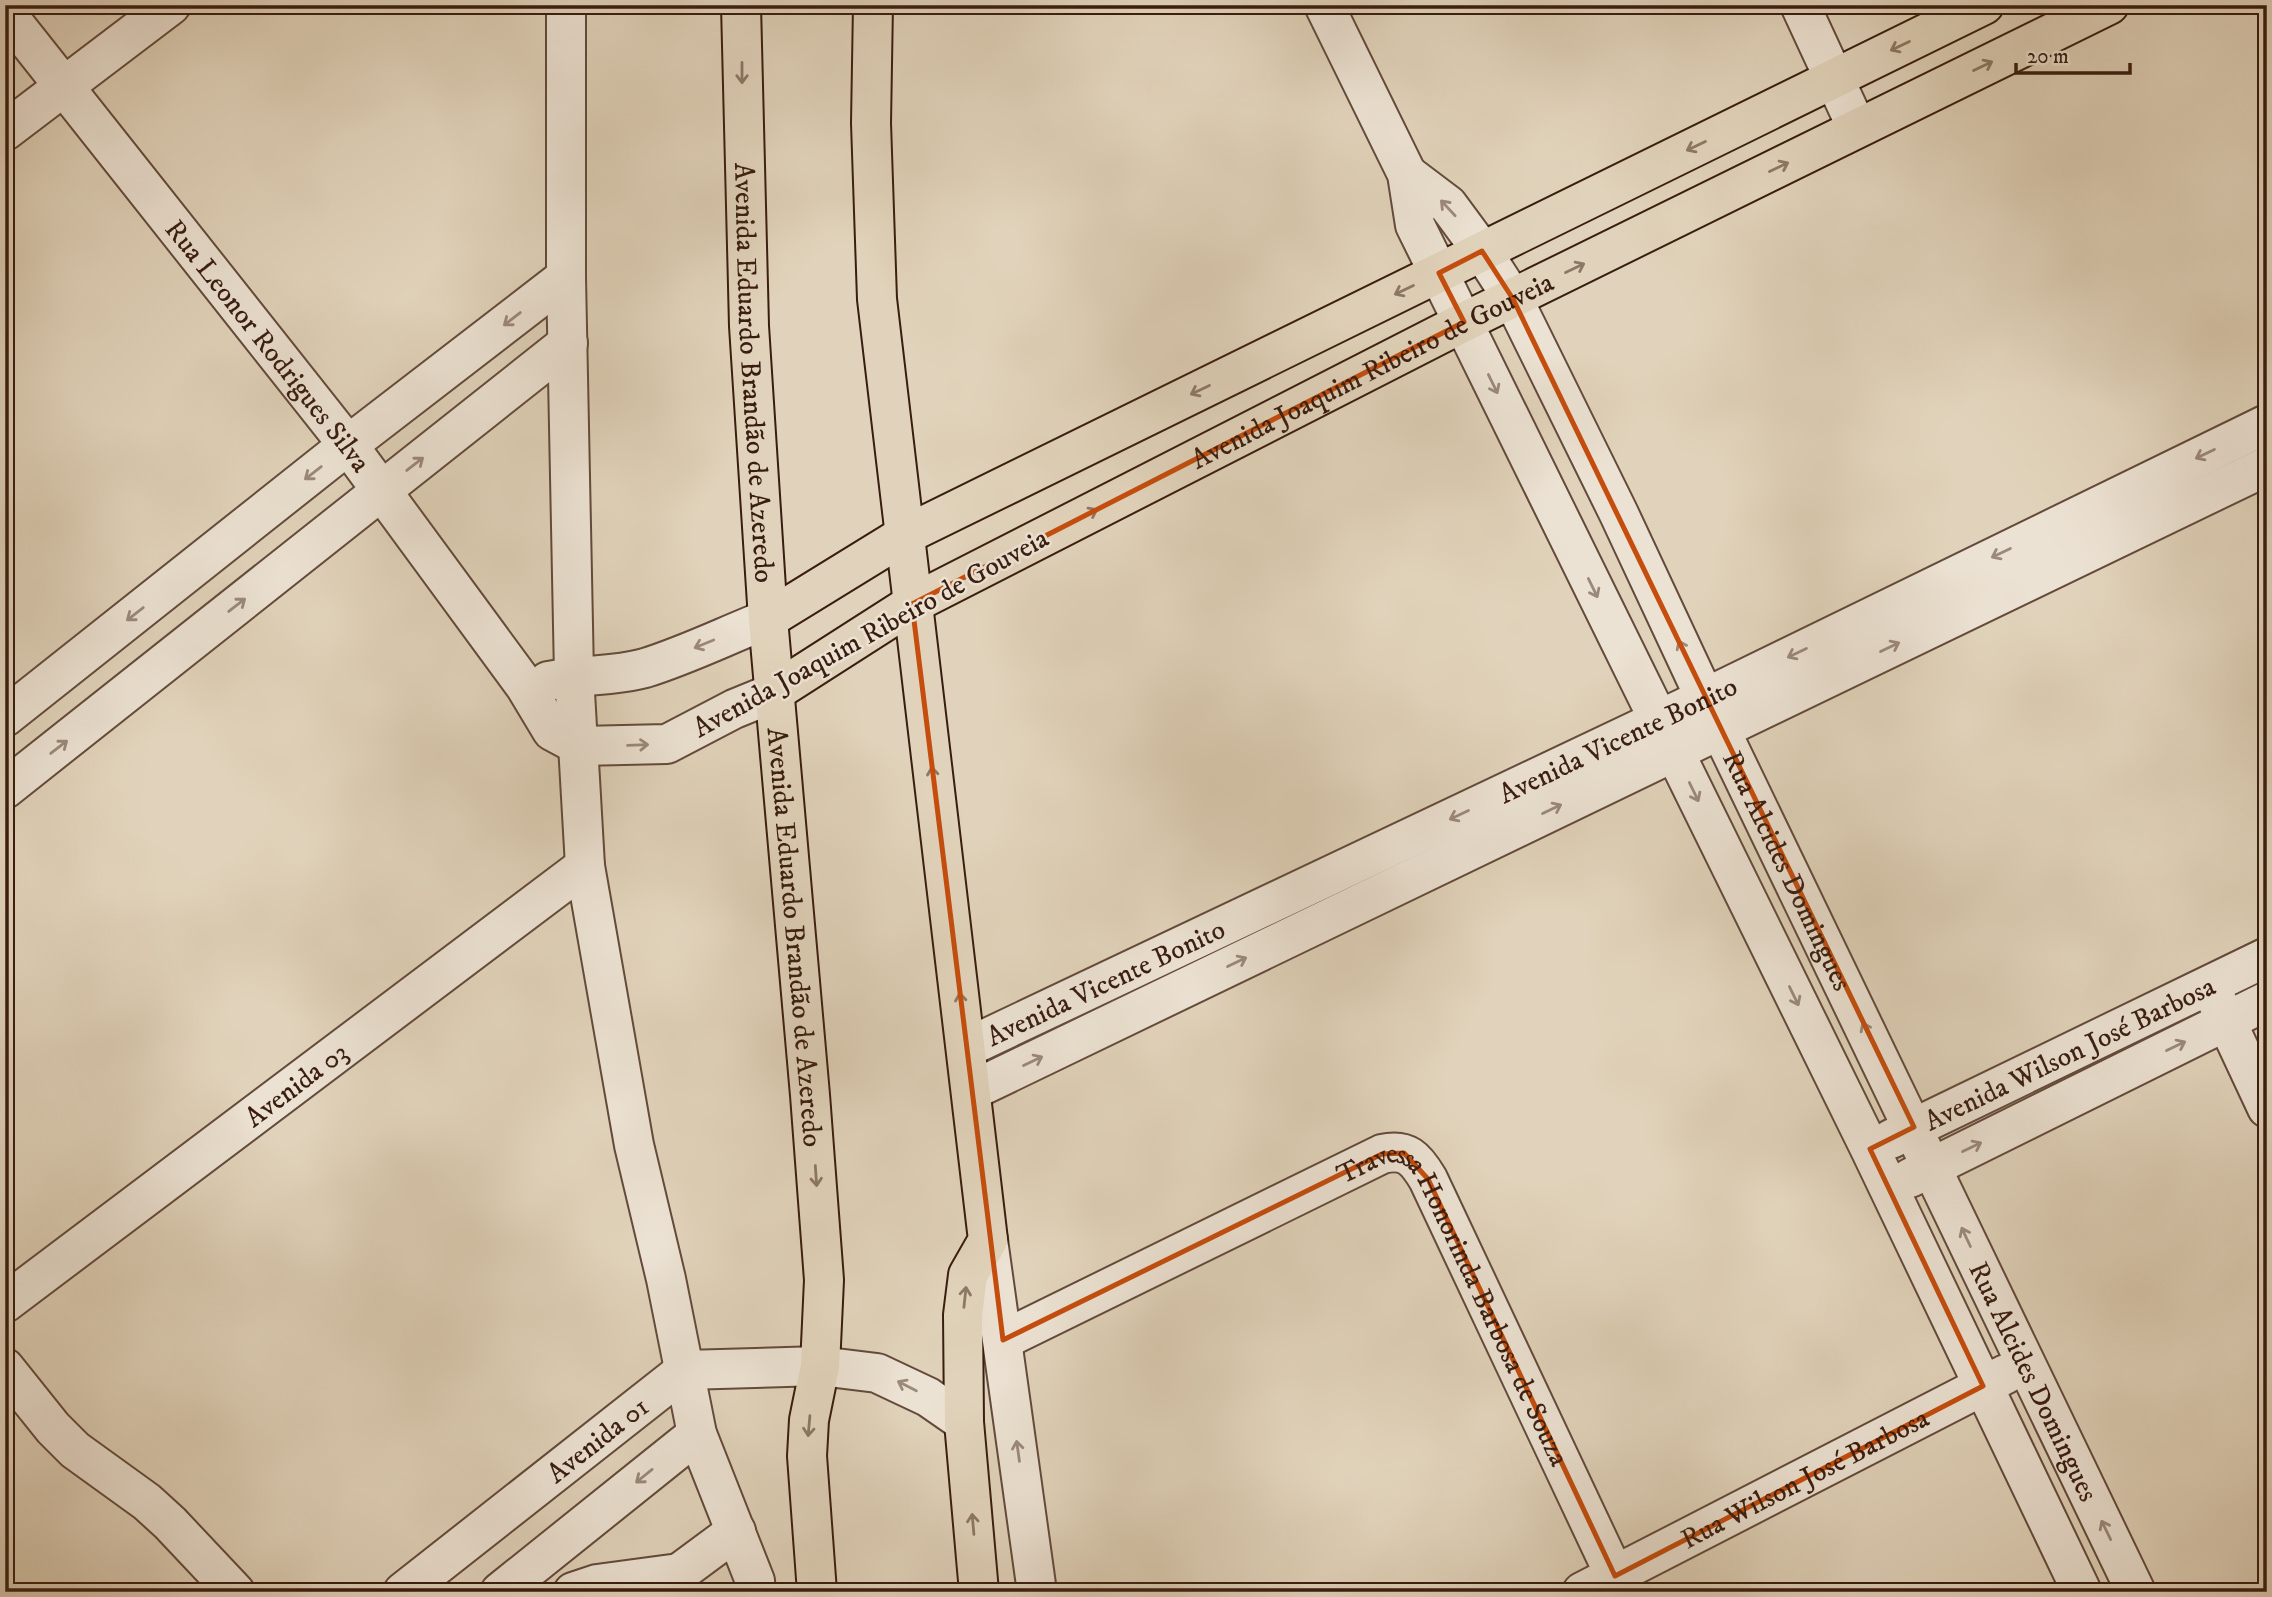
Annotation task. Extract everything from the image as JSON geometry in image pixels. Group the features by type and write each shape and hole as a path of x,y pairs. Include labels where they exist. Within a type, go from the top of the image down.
{"main road":[{"name":"Avenida Eduardo Brandão de Azeredo","path":"741,5 749,326 768,619 823,1266 820,1366 809,1420 807,1456 817,1592"},
{"path":"873,5 871,123 877,299 988,1240 974,1263 966,1286 963,1315 964,1422 979,1592"},
{"name":"Avenida Joaquim Ribeiro de Gouveia","path":"768,619 903,536 1984,5"},
{"name":"Avenida Joaquim Ribeiro de Gouveia","path":"773,693 912,604 1464,322 2109,5"}],"street":[{"path":"5,131 171,5"},
{"path":"566,5 566,277 574,675 585,866 634,1145 666,1279 697,1434 736,1531 750,1588"},
{"name":"Rua Alcides Domingues","path":"1324,5 1407,174 1415,225 1870,1149 2082,1592"},
{"path":"1800,5 1857,128"},
{"name":"Rua Leonor Rodrigues Silva","path":"5,12 348,445 525,686"},
{"name":"Rua Alcides Domingues","path":"1407,174 1448,205 1513,299 1619,514 2136,1592"},
{"path":"5,717 348,445 566,277"},
{"path":"5,789 568,343"},
{"name":"Avenida Vicente Bonito","path":"1713,713 2267,424"},
{"name":"Avenida Vicente Bonito","path":"966,1048 2267,466"},
{"path":"1568,540 1619,514"},
{"name":"Avenida Joaquim Ribeiro de Gouveia","path":"525,686 574,675 606,676 645,668 768,619"},
{"path":"525,686 552,731 580,746"},
{"name":"Avenida Joaquim Ribeiro de Gouveia","path":"580,746 667,744 734,709 773,693"},
{"name":"Avenida Vicente Bonito","path":"971,1091 1666,735"},
{"name":"Avenida 03","path":"5,1303 585,866"},
{"name":"Avenida Wilson José Barbosa","path":"1870,1149 2267,957"},
{"path":"2209,984 2267,1108"},
{"name":"Avenida Wilson José Barbosa","path":"1889,1188 2267,1001"},
{"name":"Travessa Honorinda Barbosa de Souza","path":"1003,1340 1382,1154 1394,1151 1404,1153 1412,1157 1428,1179 1598,1584"},
{"path":"988,1240 1037,1592"},
{"name":"Rua Wilson José Barbosa","path":"1598,1584 2026,1363"},
{"path":"685,1370 820,1366 877,1373 928,1397 964,1422"},
{"path":"5,1368 67,1443 147,1502 235,1592"},
{"name":"Avenida 01","path":"403,1592 685,1370"},
{"path":"500,1592 697,1434"},
{"path":"573,1592 597,1584 666,1582 736,1531"}],"highlighted area":[{"path":"1482,251 1513,299 1914,1127 1870,1149 1983,1386 1615,1576 1428,1179 1404,1153 1382,1154 1003,1340 912,604 1464,322 1439,273"}]}
